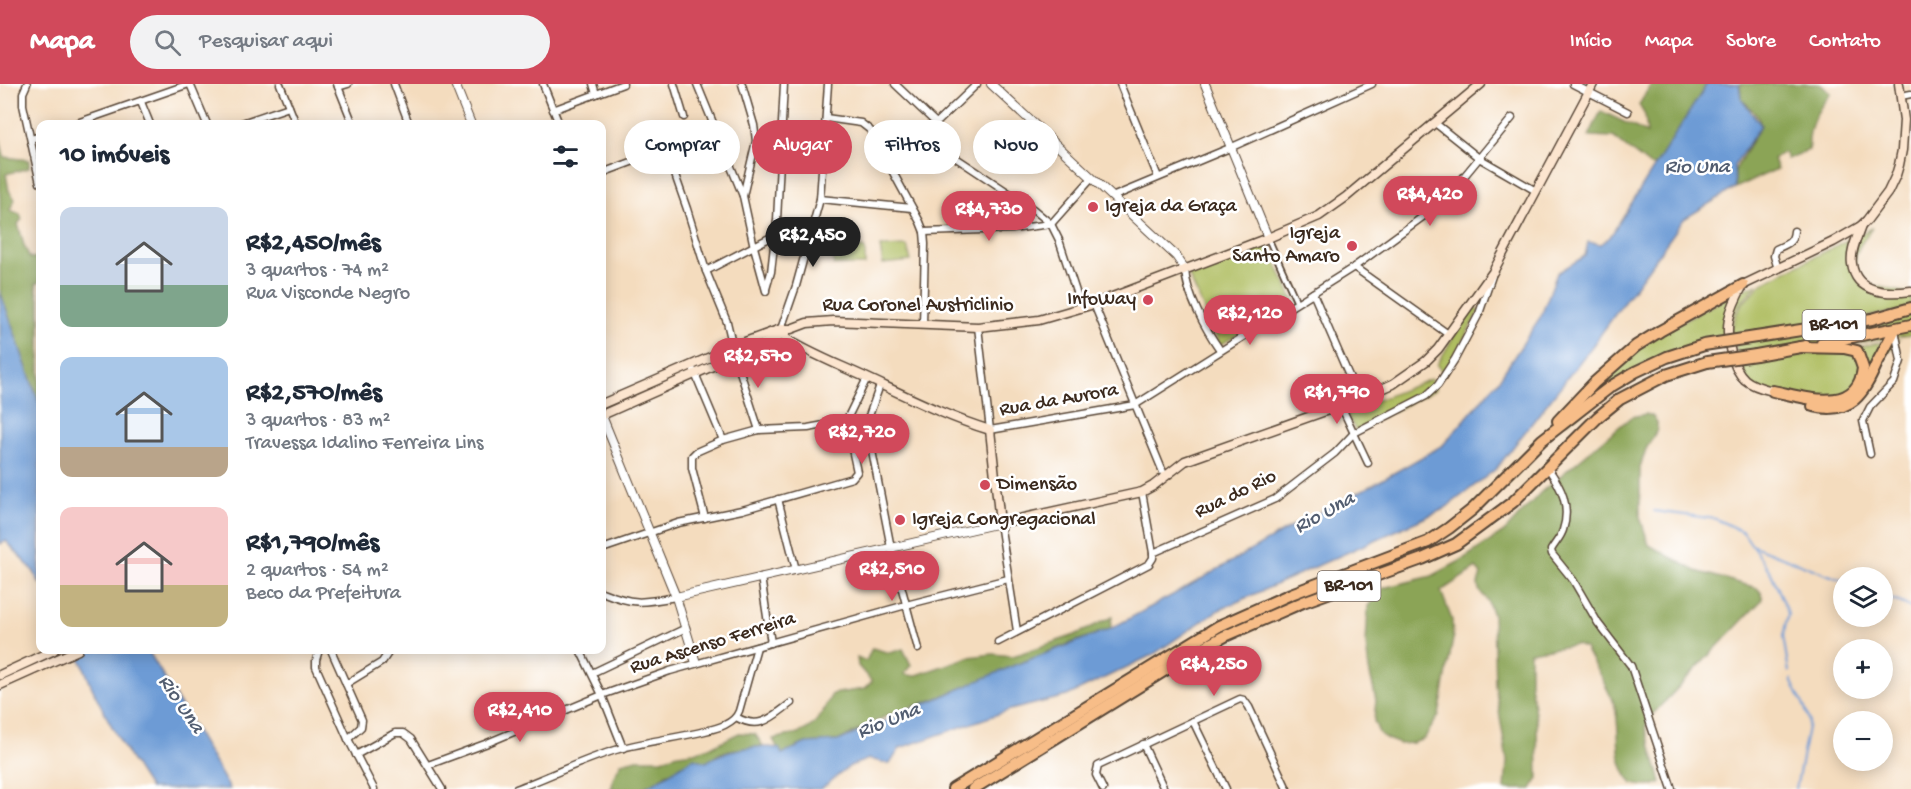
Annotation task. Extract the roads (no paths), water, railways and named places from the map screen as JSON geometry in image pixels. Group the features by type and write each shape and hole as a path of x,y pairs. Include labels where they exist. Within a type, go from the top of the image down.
{"highway":[{"path":"1542,440 1572,405 1636,346 1743,285"},
{"name":"BR-101","path":"953,789 1218,626 1291,594 1428,542 1473,509 1542,440 1610,387 1635,372 1666,357 1704,345 1872,319 1911,308"},
{"name":"BR-101","path":"973,789 1188,656 1225,636 1303,602 1422,559 1456,544 1513,502 1598,417 1620,399 1666,375 1707,362 1911,326"},
{"path":"1773,391 1797,402 1817,407 1837,407 1855,401 1867,385 1895,329"},
{"path":"1773,391 1832,400 1843,398 1857,385 1863,368 1857,351 1844,348 1800,347"}],"main road":[{"name":"Rua Coronel Austriclinio","path":"781,332 807,323 833,321 978,327 1039,320 1094,304 1268,238 1319,216 1342,200 1481,84"},
{"path":"606,403 637,394 781,332 801,348 948,415 990,430 1000,523 1142,492 1185,461 1359,399 1394,384 1426,361 1493,272 1593,84"},
{"path":"1899,84 1904,135 1896,176 1882,200 1861,226 1852,263 1857,277 1875,291 1887,293 1911,291"},
{"path":"1773,391 1757,387 1744,380 1735,368 1727,336 1727,326 1732,307 1743,285 1861,226"},
{"path":"606,413 637,394"},
{"path":"0,675 45,654"},
{"path":"0,686 68,654"}],"street":[{"path":"86,120 190,84 205,120"},
{"path":"280,84 294,120"},
{"path":"348,84 338,86 351,120"},
{"path":"394,84 408,120"},
{"path":"455,84 469,120"},
{"path":"543,84 557,120"},
{"path":"592,84 596,94"},
{"path":"553,110 623,84"},
{"path":"674,84 684,117"},
{"path":"697,84 743,196 766,291 771,272 775,236 784,84"},
{"path":"742,84 754,125 756,141 743,196"},
{"path":"781,332 820,199 828,84"},
{"path":"895,84 933,120"},
{"path":"939,120 977,84"},
{"path":"991,84 1176,256 1185,269 1185,277 1209,333 1220,350"},
{"path":"1120,84 1158,177"},
{"path":"1205,84 1297,303"},
{"path":"1112,196 1232,147 1372,84"},
{"path":"1573,84 1628,112"},
{"path":"26,86 23,105 36,163"},
{"path":"1901,96 1911,94"},
{"path":"141,102 148,120"},
{"path":"250,120 289,107"},
{"path":"826,118 864,124"},
{"path":"1135,405 1354,267 1443,202 1512,118"},
{"path":"1435,123 1479,159 1536,191"},
{"path":"31,139 36,137"},
{"path":"606,172 666,149 706,272 727,322 734,352 759,430"},
{"path":"961,162 1033,209 1051,224 1059,240 1081,308"},
{"path":"895,174 924,232 923,325"},
{"path":"924,232 999,230 1051,224 1092,177"},
{"path":"999,230 1014,197"},
{"path":"820,199 912,208"},
{"path":"1778,269 1774,256 1776,249 1794,240 1794,231"},
{"path":"706,272 775,236"},
{"path":"1354,267 1448,334"},
{"name":"Rua do Rio","path":"998,642 1149,564 1153,553 1275,499 1335,453 1354,433 1426,396 1438,385 1455,359 1479,314 1493,272"},
{"path":"1313,293 1359,399"},
{"path":"1094,304 1165,477"},
{"path":"978,327 990,430"},
{"path":"1870,454 1863,421 1870,407 1894,382 1901,360 1895,329"},
{"path":"693,370 723,440"},
{"path":"606,548 678,523 705,518 852,478 857,472 846,422 867,378"},
{"path":"880,385 869,416 868,430 891,548 918,649"},
{"name":"Rua da Aurora","path":"990,430 1135,405"},
{"path":"1341,406 1368,463"},
{"path":"705,518 692,468 693,456 702,448 759,430 799,429 846,422"},
{"path":"606,426 676,597 696,663"},
{"path":"1548,468 1560,486 1566,507 1563,531 1551,550 1552,554 1570,576 1588,608 1631,666 1672,789"},
{"path":"1142,492 1153,553"},
{"path":"778,499 796,570"},
{"path":"606,593 629,602 649,602 1000,523 1017,631"},
{"path":"761,577 771,643"},
{"name":"Rua Ascenso Ferreira","path":"428,765 602,695 696,663 1008,579"},
{"path":"592,673 686,628"},
{"path":"516,789 623,748 710,730 736,717 757,647"},
{"path":"318,654 316,667 348,739 374,789"},
{"path":"333,654 362,720 361,727 348,739"},
{"path":"346,684 382,662 387,654"},
{"path":"582,654 602,695 623,748"},
{"path":"1103,789 1096,775 1098,766 1235,700 1244,700 1287,789"},
{"path":"736,717 746,723 766,722 790,703"},
{"path":"1193,721 1226,789"},
{"path":"356,754 395,734 403,733 411,739 442,789"},
{"path":"1143,744 1164,789"}],"water":[{"name":"Rio Una","path":"1707,84 1739,84 1741,98 1761,125 1734,166 1735,188 1684,219 1593,345 1496,469 1444,509 1217,611 1154,654 1067,696 1010,710 900,748 890,764 869,759 850,766 821,789 641,789 694,758 706,762 723,753 760,747 779,748 782,754 806,743 838,741 1015,665 1110,629 1443,445 1498,381 1541,316 1557,273 1585,256 1588,242 1600,244 1610,237"},
{"path":"0,291 36,394 36,576 6,541 0,544"},
{"name":"Rio Una","path":"77,654 150,654 230,789 150,789 108,720"}],"waterway":[{"path":"1654,511 1716,519 1743,532 1771,573 1786,607 1788,614 1783,636 1789,672"},
{"path":"1754,546 1833,577"},
{"path":"1893,600 1911,608"},
{"path":"1791,679 1809,722 1796,789"}],"place":[{"name":"Igreja da Graça","path":"1093,207"},
{"name":"Igreja Santo Amaro","path":"1352,246"},
{"name":"InfoWay","path":"1148,300"},
{"name":"Dimensão","path":"985,485"},
{"name":"Igreja Congregacional","path":"900,520"}]}
